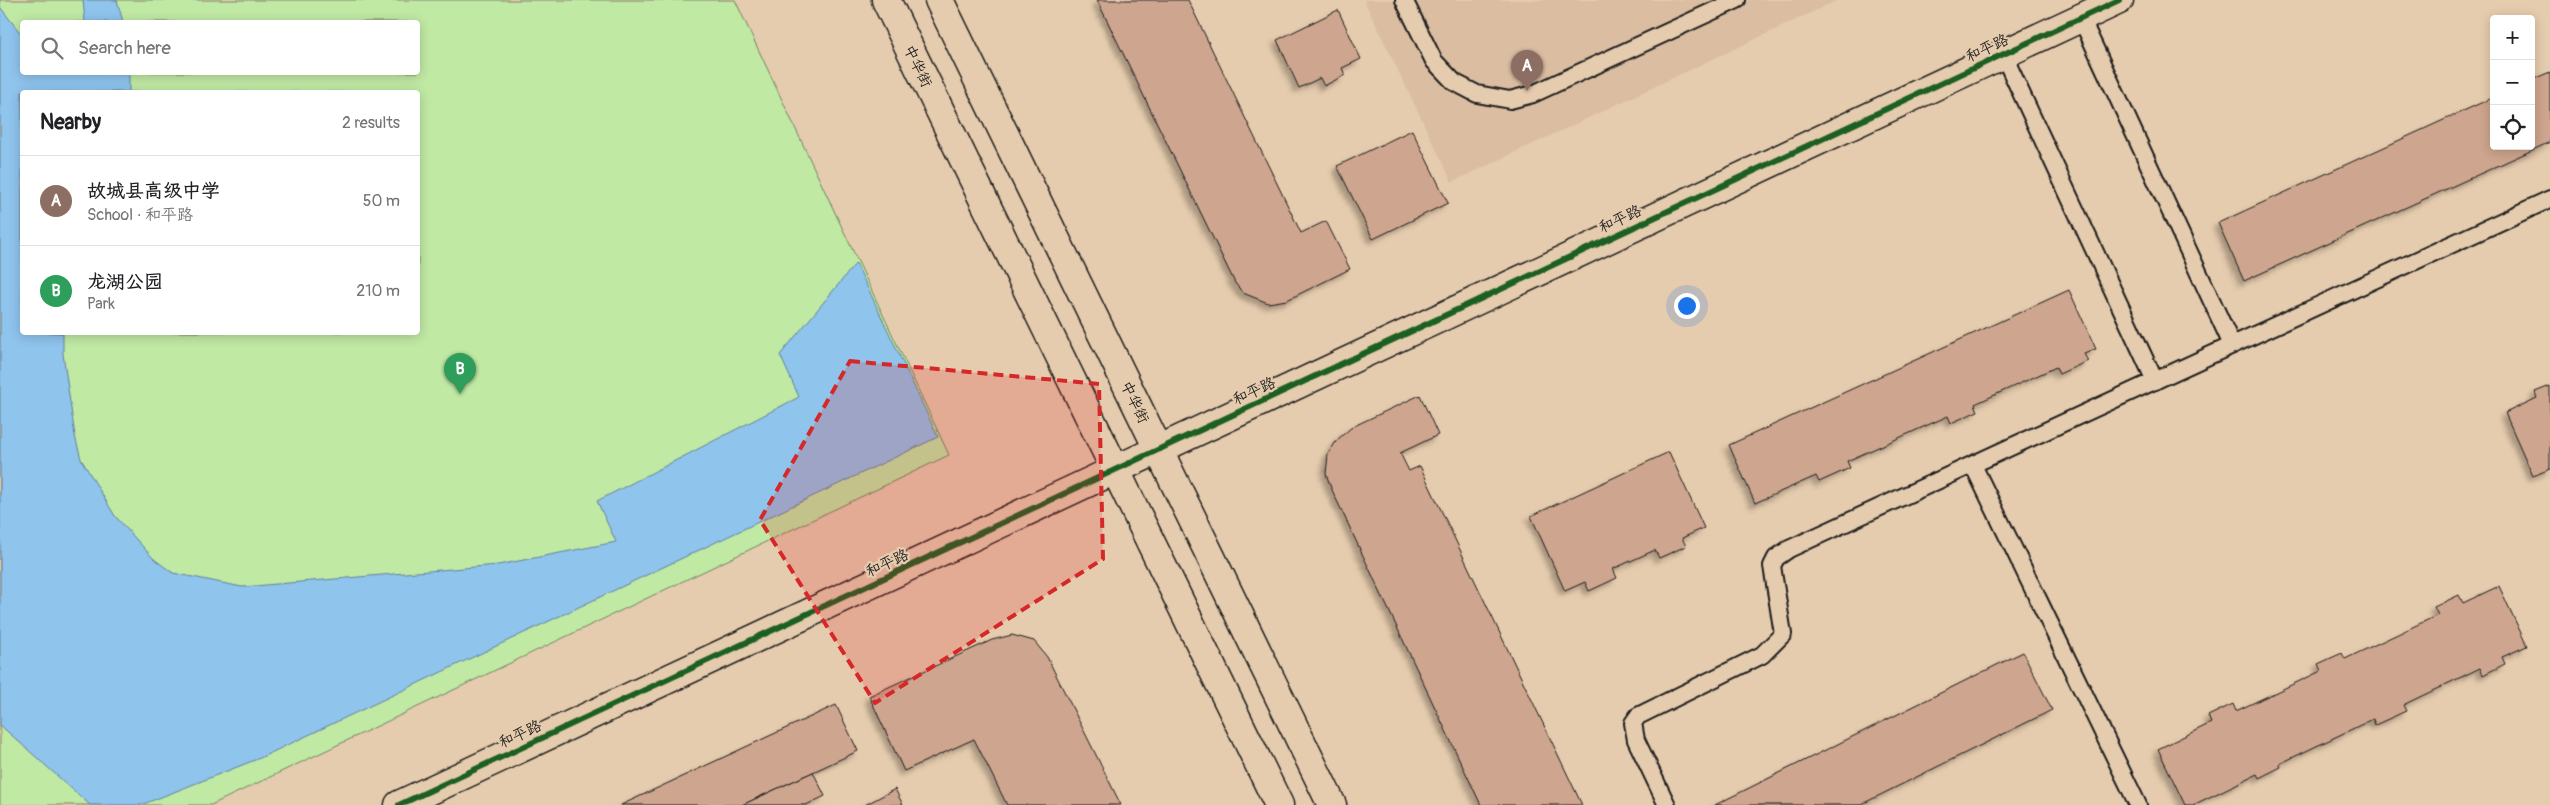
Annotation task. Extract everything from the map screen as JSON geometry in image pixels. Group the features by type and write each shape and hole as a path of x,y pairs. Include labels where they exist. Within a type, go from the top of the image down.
{"street":[{"name":"中华街","path":"886,0 1278,805"},
{"name":"中华街","path":"939,0 1332,805"},
{"name":"和平路","path":"399,805 2119,0"}],"lane":[{"path":"1404,0 1434,61 1454,82 1476,94 1510,100 1532,94 1737,0"},
{"path":"2081,18 2232,345"},
{"path":"2002,54 2155,381"},
{"path":"1667,805 1636,740 1633,723 1638,716 1762,655 1783,634 1772,566 1776,558 1798,545 2550,199"},
{"path":"1973,465 2138,805"}],"highlighted area":[{"path":"850,361 1099,384 1103,559 875,703 760,520"}],"shaded area":[{"path":"1364,0 1838,0 1452,182"}],"green space":[{"path":"0,0 735,0 949,455 211,805 0,805"}],"water":[{"path":"83,0 117,0 122,20 85,20"},
{"path":"0,7 20,32 20,75 129,75 129,90 20,90 20,335 63,335 63,354 75,436 81,459 115,516 154,559 173,573 242,587 498,565 616,542 597,501 799,397 780,355 856,263 938,437 260,758 141,805 90,805 0,725"}],"building":[{"path":"1097,0 1188,0 1301,233 1326,221 1350,269 1287,300 1268,303 1243,293 1235,283"},
{"path":"1338,10 1361,59 1342,68 1345,75 1324,86 1320,78 1299,88 1277,40"},
{"path":"2550,72 2550,142 2535,149 2535,105 2535,78"},
{"path":"2490,99 2490,150 2532,150 2244,281 2218,223"},
{"path":"1412,130 1448,203 1373,239 1337,166"},
{"path":"2069,290 2096,349 2084,354 2088,361 2059,374 2056,367 1975,404 1978,411 1951,423 1948,416 1847,461 1850,468 1819,482 1816,476 1755,503 1729,445"},
{"path":"2550,386 2550,469 2533,476 2505,413 2537,398 2535,392"},
{"path":"1420,395 1438,435 1400,453 1409,471 1420,466 1582,805 1481,805 1331,488 1326,474 1328,454 1337,440 1352,427"},
{"path":"1669,452 1704,528 1682,538 1686,546 1659,558 1655,550 1613,569 1617,578 1589,591 1585,582 1565,591 1531,516"},
{"path":"2499,586 2527,646 2502,657 2505,664 2483,675 2480,668 2403,705 2406,711 2375,725 2373,719 2279,764 2281,767 2259,778 2257,774 2193,805 2185,805 2158,749 2211,723 2208,716 2233,704 2236,711 2321,671 2318,664 2342,653 2345,659 2438,615 2434,607 2459,595 2463,603"},
{"path":"1012,635 1034,641 1047,657 1121,805 1007,805 974,739 904,771 869,696 992,640"},
{"path":"2023,652 2052,710 1860,805 1715,805"},
{"path":"836,705 858,751 742,805 621,805"},
{"path":"813,772 825,796 806,805 742,805"},
{"path":"895,789 903,805 865,805"}],"cycle path":[{"path":"399,805 2119,0"}],"place":[{"name":"故城县高级中学","path":"1527,91"},
{"name":"龙湖公园","path":"460,394"}]}
